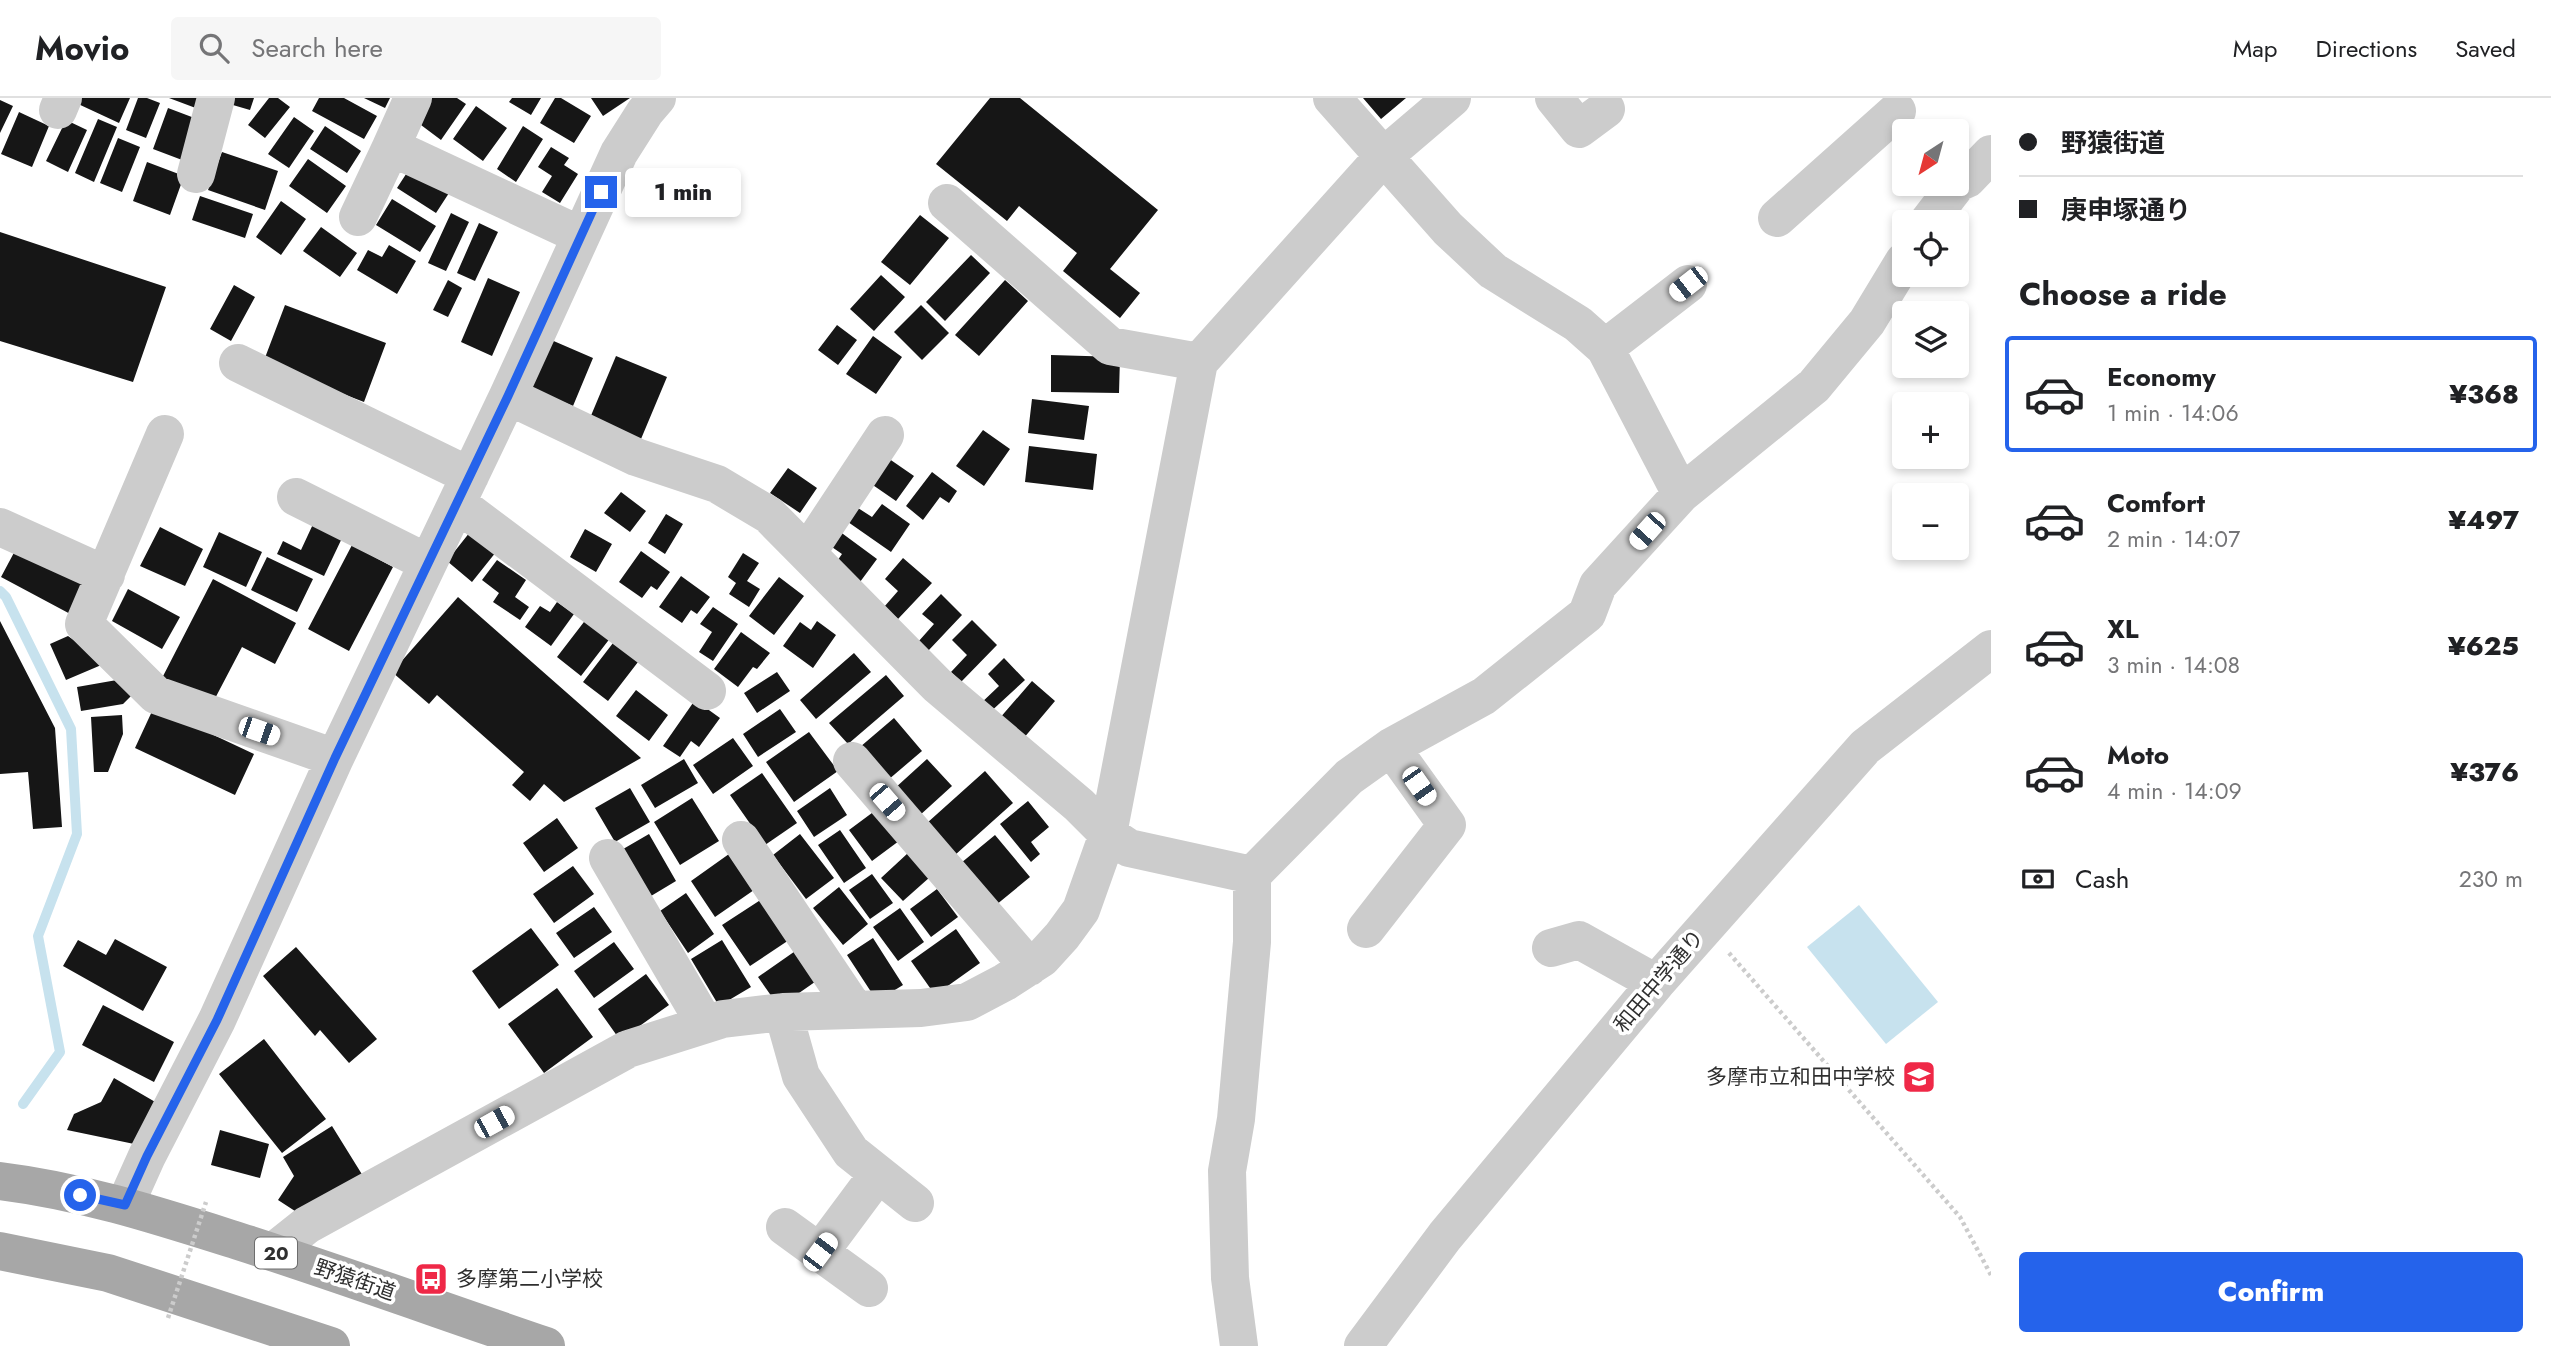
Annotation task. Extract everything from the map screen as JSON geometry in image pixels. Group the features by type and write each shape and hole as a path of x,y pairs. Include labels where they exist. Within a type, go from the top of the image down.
{"main road":[{"name":"野猿街道","path":"0,1181 34,1185 125,1205 273,1252 546,1346"},
{"path":"0,1251 108,1273 331,1346"}],"street":[{"path":"196,174 216,98"},
{"path":"358,217 413,98"},
{"path":"125,1205 147,1156 217,1020 335,758 508,396 618,153 657,98"},
{"path":"1332,98 1448,229 1493,271 1578,324 1605,348 1681,494"},
{"path":"273,1252 307,1225 628,1049 723,1019 783,1012 921,1007 967,1002 1042,958 1081,910 1108,834 1199,362 1384,156 1452,98"},
{"path":"1554,98 1579,128 1606,109"},
{"path":"1777,218 1899,114"},
{"path":"391,147 580,235"},
{"path":"1969,178 1991,154"},
{"path":"947,203 1110,346 1199,362"},
{"path":"1238,1346 1230,1278 1227,1171 1236,1119 1252,942 1252,875 1349,777 1391,747 1484,696 1587,614 1598,585 1681,494 1814,386 1867,322 1892,281"},
{"path":"1605,348 1688,284"},
{"path":"238,363 463,489 707,691"},
{"path":"508,396 636,457 717,484 769,515 937,685 1079,805 1108,834 1129,848 1252,875"},
{"path":"165,434 85,624 156,695 335,758"},
{"path":"807,553 885,436"},
{"path":"296,497 428,563"},
{"path":"0,527 106,575"},
{"name":"和田中学通り","path":"1363,1346 1445,1236 1656,983 1865,747 1991,649"},
{"path":"1366,929 1447,825 1391,747"},
{"path":"852,761 1029,967"},
{"path":"741,840 855,1010"},
{"path":"608,858 705,1024"},
{"path":"1551,948 1579,940 1656,983"},
{"path":"783,1012 801,1076 851,1152 915,1203"},
{"path":"820,1252 878,1174"},
{"path":"785,1227 869,1288"}],"path":[{"path":"1705,926 1960,1217 1991,1275"},
{"path":"168,1318 206,1202"}],"water":[{"path":"1859,905 1938,1002 1886,1044 1807,947"}],"building":[{"path":"79,98 130,98 119,123 76,103"},
{"path":"138,98 160,103 146,138 126,130"},
{"path":"169,98 206,98 201,110"},
{"path":"227,98 254,98 250,110 226,103"},
{"path":"269,98 278,98 290,107 265,138 248,125"},
{"path":"319,98 344,98 377,116 364,139 312,111"},
{"path":"364,98 390,98 385,108"},
{"path":"428,98 457,98 466,104 441,140 413,119"},
{"path":"512,98 541,98 531,115 509,102"},
{"path":"555,98 561,98 591,116 574,143 540,123"},
{"path":"591,98 630,98 603,116"},
{"path":"990,98 1020,98 1158,210 1110,269 1140,293 1120,318 1063,271 1077,253 1019,206 1007,221 936,164"},
{"path":"1363,98 1406,98 1381,119"},
{"path":"0,100 13,106 0,133"},
{"path":"476,106 507,128 483,161 453,139"},
{"path":"168,108 205,122 190,163 153,149"},
{"path":"19,112 49,126 32,167 1,154"},
{"path":"294,117 314,131 289,168 268,154"},
{"path":"98,119 117,127 94,182 75,173"},
{"path":"66,120 87,130 68,172 46,161"},
{"path":"325,126 361,151 347,173 310,149"},
{"path":"523,126 543,139 516,182 497,169"},
{"path":"118,138 140,147 122,192 100,183"},
{"path":"551,147 569,158 564,165 578,174 560,203 542,192 552,176 538,167"},
{"path":"222,152 278,171 265,210 208,190"},
{"path":"308,159 346,186 327,213 289,186"},
{"path":"147,162 184,176 170,215 133,201"},
{"path":"410,168 449,193 436,213 397,188"},
{"path":"200,196 253,214 245,238 192,220"},
{"path":"392,199 436,226 420,252 376,225"},
{"path":"281,201 306,219 281,255 256,237"},
{"path":"451,213 469,222 446,271 428,263"},
{"path":"920,215 949,238 910,285 881,262"},
{"path":"479,223 498,232 475,281 457,273"},
{"path":"321,227 357,253 340,277 303,251"},
{"path":"0,232 166,287 133,382 0,341"},
{"path":"389,245 416,261 397,294 357,270 368,250 382,257"},
{"path":"971,255 990,273 945,321 926,302"},
{"path":"881,275 905,297 874,331 850,309"},
{"path":"488,278 520,292 492,356 461,342"},
{"path":"448,280 462,288 448,317 433,310"},
{"path":"1005,280 1028,301 979,356 955,335"},
{"path":"234,285 255,297 231,341 210,329"},
{"path":"285,305 386,343 364,402 263,363"},
{"path":"921,305 949,333 922,360 894,332"},
{"path":"837,325 857,340 838,365 818,350"},
{"path":"873,336 902,357 876,394 846,374"},
{"path":"549,339 593,358 573,406 529,388"},
{"path":"1051,355 1120,357 1119,393 1051,392"},
{"path":"616,356 667,377 641,439 590,418"},
{"path":"1032,399 1089,406 1084,440 1028,433"},
{"path":"983,430 1010,449 984,486 956,466"},
{"path":"1029,446 1097,454 1093,490 1025,482"},
{"path":"885,456 914,476 896,501 867,481"},
{"path":"788,468 817,488 800,513 770,493"},
{"path":"932,472 957,491 949,503 940,497 923,520 906,506"},
{"path":"621,492 646,511 630,532 604,513"},
{"path":"882,504 910,524 891,552 848,522 858,508 872,517"},
{"path":"666,514 683,524 665,554 648,543"},
{"path":"314,522 343,536 324,576 277,554 283,541 301,550"},
{"path":"160,527 203,549 185,586 140,566"},
{"path":"585,529 612,544 596,572 570,557"},
{"path":"839,531 877,559 860,582 835,564 842,554 829,545"},
{"path":"219,532 262,552 246,587 203,567"},
{"path":"470,532 496,552 472,582 447,561"},
{"path":"352,545 393,567 349,651 308,629"},
{"path":"17,547 90,587 74,616 1,577"},
{"path":"641,551 670,572 657,590 651,586 642,598 619,582"},
{"path":"743,553 759,563 747,581 760,589 749,607 729,594 736,583 728,577"},
{"path":"267,557 313,579 297,612 251,590"},
{"path":"903,558 932,583 898,619 884,607 898,591 885,579"},
{"path":"497,560 526,580 515,597 529,607 520,620 493,602 499,593 482,580"},
{"path":"681,576 710,597 697,614 691,610 682,623 659,607"},
{"path":"779,577 804,596 774,635 749,616"},
{"path":"213,579 296,623 275,664 242,647 210,708 160,682"},
{"path":"128,589 180,617 162,649 112,621"},
{"path":"941,594 962,615 928,651 918,642 934,624 922,614"},
{"path":"458,597 641,758 564,802 544,784 530,801 512,785 524,772 437,695 429,704 392,672"},
{"path":"557,602 574,614 551,646 525,627 540,606 550,612"},
{"path":"713,607 738,624 713,661 699,652 712,632 700,624"},
{"path":"587,618 611,637 581,676 557,657"},
{"path":"972,620 997,645 961,682 951,672 967,655 952,640"},
{"path":"0,621 55,728 62,827 33,829 28,772 0,774"},
{"path":"817,621 836,635 813,668 783,646 800,622 811,630"},
{"path":"741,632 770,653 757,669 753,667 738,687 714,669"},
{"path":"68,636 106,663 66,680 50,644"},
{"path":"613,643 638,662 608,701 583,682"},
{"path":"854,653 871,672 816,719 800,700"},
{"path":"1004,658 1025,680 987,715 978,706 999,686 988,674"},
{"path":"777,672 790,691 757,713 744,693"},
{"path":"886,675 904,696 848,744 829,723"},
{"path":"134,677 136,691 123,704 81,711 77,687"},
{"path":"1032,681 1055,701 1023,739 999,719"},
{"path":"636,690 668,715 649,741 616,716"},
{"path":"695,700 720,718 699,747 691,741 680,757 663,746"},
{"path":"154,707 254,754 235,795 135,748"},
{"path":"780,709 796,732 758,757 743,734"},
{"path":"122,715 123,734 108,772 94,772 91,717"},
{"path":"894,718 922,751 888,780 860,747"},
{"path":"809,732 838,771 794,802 766,762"},
{"path":"733,738 753,766 713,794 693,765"},
{"path":"684,759 698,783 655,808 641,785"},
{"path":"927,759 952,786 919,816 894,789"},
{"path":"985,771 1013,803 955,855 927,823"},
{"path":"762,773 797,823 765,845 730,795"},
{"path":"630,788 650,822 615,842 595,808"},
{"path":"830,788 847,815 814,837 797,811"},
{"path":"692,798 719,841 680,865 654,822"},
{"path":"1028,801 1049,827 1031,842 1040,854 1031,862 1000,824"},
{"path":"880,807 903,838 872,861 849,830"},
{"path":"557,818 578,848 544,872 523,843"},
{"path":"840,830 866,868 844,883 818,845"},
{"path":"649,834 676,881 646,899 618,852"},
{"path":"800,834 834,878 806,899 773,855"},
{"path":"995,835 1030,877 996,905 961,863"},
{"path":"908,853 930,877 903,901 881,878"},
{"path":"729,854 754,890 715,917 691,881"},
{"path":"573,866 594,894 554,923 533,894"},
{"path":"872,874 893,903 870,919 849,890"},
{"path":"839,887 868,924 843,945 813,908"},
{"path":"937,889 958,917 931,937 910,909"},
{"path":"686,893 714,934 688,953 660,911"},
{"path":"762,899 789,940 750,966 722,925"},
{"path":"594,907 612,932 574,958 556,933"},
{"path":"900,908 924,942 898,961 873,927"},
{"path":"531,928 559,965 499,1009 472,971"},
{"path":"956,929 980,963 935,995 911,961"},
{"path":"873,938 903,985 877,1001 847,955"},
{"path":"115,939 167,967 143,1011 63,966 78,940 106,955"},
{"path":"722,940 751,987 719,1006 691,959"},
{"path":"614,942 634,969 594,998 574,971"},
{"path":"296,947 377,1039 349,1063 320,1030 315,1036 263,976"},
{"path":"801,947 822,977 779,1007 758,977"},
{"path":"646,974 669,1005 620,1040 598,1009"},
{"path":"557,988 593,1037 544,1073 508,1024"},
{"path":"103,1005 174,1042 154,1082 82,1045"},
{"path":"264,1039 326,1119 282,1153 219,1074"},
{"path":"114,1078 157,1103 139,1145 67,1130 74,1114 101,1102"},
{"path":"332,1126 363,1176 298,1213 278,1200 294,1176 283,1157"},
{"path":"220,1130 269,1144 260,1178 211,1165"}],"waterway":[{"path":"0,591 6,597 71,729 77,834 38,936 60,1052 23,1104"}],"place":[{"name":"多摩市立和田中学校","path":"1919,1077"},
{"name":"多摩第二小学校","path":"431,1279"}],"route":[{"path":"80,1195 125,1205 147,1156 217,1020 335,758 508,396 601,192"}]}
